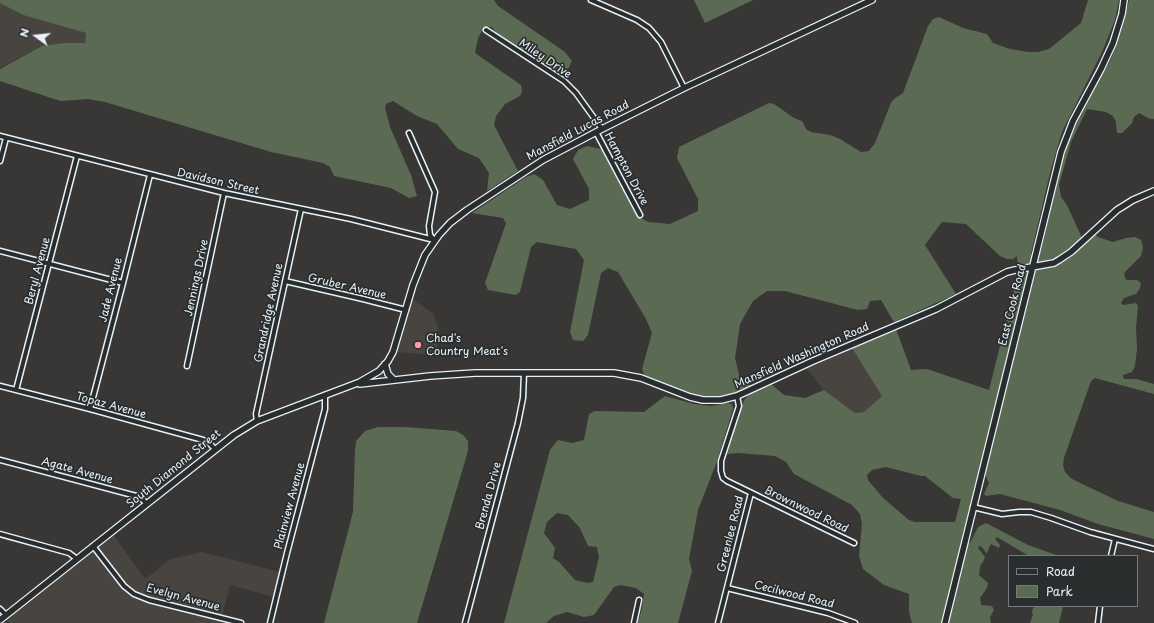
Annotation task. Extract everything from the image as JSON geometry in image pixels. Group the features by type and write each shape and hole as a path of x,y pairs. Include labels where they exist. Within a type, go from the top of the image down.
{"street":[{"path":"591,0 637,20 649,28 661,42 684,88"},
{"name":"Mansfield Lucas Road","path":"380,370 386,364 393,352 418,272 434,240 456,218 543,160 599,130 684,88 872,0"},
{"name":"East Cook Road","path":"945,623 1064,142 1073,121 1107,58 1119,24 1124,0"},
{"name":"Miley Drive","path":"486,30 564,82 576,93 599,130"},
{"name":"Hampton Drive","path":"599,130 640,215"},
{"path":"409,133 435,192 428,226 430,235 434,240"},
{"name":"Davidson Street","path":"0,136 224,193 351,219 434,240"},
{"path":"0,161 6,138"},
{"name":"Beryl Avenue","path":"16,390 77,156"},
{"name":"Jade Avenue","path":"90,409 150,175"},
{"name":"Mansfield Washington Road","path":"352,385 393,379 454,374 622,374 641,378 690,397 703,400 721,400 737,396 813,361 936,309 1007,272 1054,263 1071,252 1117,210 1133,200 1154,191"},
{"name":"Jennings Drive","path":"187,366 224,193"},
{"name":"Grandridge Avenue","path":"257,421 256,414 300,209"},
{"path":"0,251 123,283"},
{"name":"Gruber Avenue","path":"285,281 406,310"},
{"path":"386,364 388,374 393,379"},
{"name":"South Diamond Street","path":"0,620 234,435 257,421 352,385 380,370"},
{"name":"Brenda Drive","path":"465,623 518,423 523,398 524,373"},
{"name":"Topaz Avenue","path":"0,386 203,440 208,442 215,449"},
{"name":"Plainview Avenue","path":"270,623 325,409 326,395"},
{"name":"Greenlee Road","path":"718,623 751,493 727,481 721,475 723,455 740,406 737,396"},
{"name":"Agate Avenue","path":"0,460 140,497 147,504"},
{"name":"Brownwood Road","path":"751,493 854,543"},
{"path":"973,507 1002,514 1031,512 1090,532 1154,549"},
{"path":"0,534 69,553 77,559"},
{"path":"1111,555 1115,539"},
{"name":"Evelyn Avenue","path":"93,546 124,586 134,594 149,600 242,623"},
{"name":"Cecilwood Road","path":"727,588 820,611 855,623"},
{"path":"634,623 640,600"},
{"path":"1098,623 1100,607"},
{"path":"0,609 6,615"}],"shaded area":[{"path":"0,3 23,15 86,33 85,43 64,43 42,46 0,68"},
{"path":"412,299 434,314 438,328 437,348 435,355 396,352"},
{"path":"852,348 883,396 864,412 855,413 824,390 805,367"},
{"path":"110,530 145,579 171,559 202,552 280,572 274,597 230,585 221,620 232,623 9,623 6,619 0,623 0,612 4,613"}],"green space":[{"path":"0,0 494,0 498,6 565,52 572,61 565,75 558,75 497,34 492,27 484,27 478,38 475,53 521,85 522,91 520,96 505,104 496,116 494,125 518,171 487,191 489,173 479,158 458,149 437,124 417,116 393,101 386,104 385,108 390,127 411,175 417,196 409,198 391,188 334,176 330,167 323,163 271,152 105,102 88,99 61,101 0,81 0,69 42,46 64,43 85,43 86,33 23,15 0,3"},
{"path":"694,0 753,0 705,23"},
{"path":"1088,0 1119,0 1115,20 1102,52 1062,132 1050,173 1031,254 1041,251 1060,169 1067,146 1076,125 1111,59 1123,25 1129,0 1154,0 1154,119 1150,119 1139,113 1134,117 1132,123 1122,133 1117,133 1116,122 1113,116 1106,112 1087,109 1071,142 1059,185 1061,197 1067,205 1085,242 1095,234 1098,237 1113,242 1135,237 1141,240 1143,247 1141,256 1124,273 1127,280 1137,280 1141,283 1136,294 1124,298 1121,303 1123,305 1136,303 1138,306 1135,366 1132,372 1123,375 1123,377 1124,379 1136,379 1154,384 1154,394 1095,378 1091,381 1064,458 1063,465 1065,472 1072,479 1118,501 1154,512 1154,539 1098,524 1060,510 1000,494 986,496 984,494 989,483 985,474 1034,276 1025,284 942,623 912,623 909,612 909,594 884,585 863,569 859,556 862,524 860,514 852,505 794,474 786,462 775,456 738,453 727,454 744,400 755,388 771,384 784,395 805,398 824,390 855,413 864,412 882,396 852,348 896,329 911,370 927,369 989,390 1018,274 1017,256 1013,259 1007,259 1000,256 966,224 942,222 925,245 956,294 894,322 881,300 870,301 867,309 858,310 785,291 767,291 753,301 740,324 735,358 740,379 751,386 738,392 717,398 703,398 645,376 642,369 652,333 646,319 618,272 608,268 601,273 588,335 583,341 573,340 570,332 584,260 576,249 537,242 531,247 520,292 516,295 488,290 485,283 506,223 503,218 472,213 526,177 534,174 543,180 557,205 570,209 589,200 589,189 573,159 578,150 587,146 601,149 636,215 648,222 670,224 698,211 698,199 677,158 679,147 769,103 774,104 794,118 802,121 806,129 811,132 830,135 840,139 861,152 869,151 875,143 891,103 903,93 928,26 933,19 939,17 963,28 987,34 993,43 1010,49 1028,52 1038,52 1049,49 1081,23","holes":["886,467 925,476 953,498 961,499 955,522 915,522 909,520 883,498 868,480 867,475 872,470"]},
{"path":"665,396 694,404 711,406 727,403 732,404 733,409 716,464 698,510 689,559 692,571 678,623 638,623 644,594 636,588 620,585 614,587 594,615 584,617 567,612 554,616 546,623 504,623 550,450 558,440 572,443 584,440 589,414 595,411 644,412","holes":["557,513 568,515 580,528 588,546 597,547 599,557 593,582 587,583 575,580 559,562 553,558 555,548 544,533 547,522"]},
{"path":"378,427 405,427 456,431 463,435 468,441 468,451 417,623 324,623 353,512 356,441 365,431"},
{"path":"986,523 1028,545 1056,555 1027,555 997,537 995,539 1000,545 999,548 991,544 986,553 982,547 979,546 978,548 985,557 980,566 979,575 988,583 987,588 980,598 981,605 992,606 994,610 990,617 991,623 948,623 968,542 970,543 978,527"},
{"path":"1063,607 1059,623 1030,623 1033,615 1033,608"}],"place":[{"name":"Chad's Country Meat's","path":"418,345"}]}
